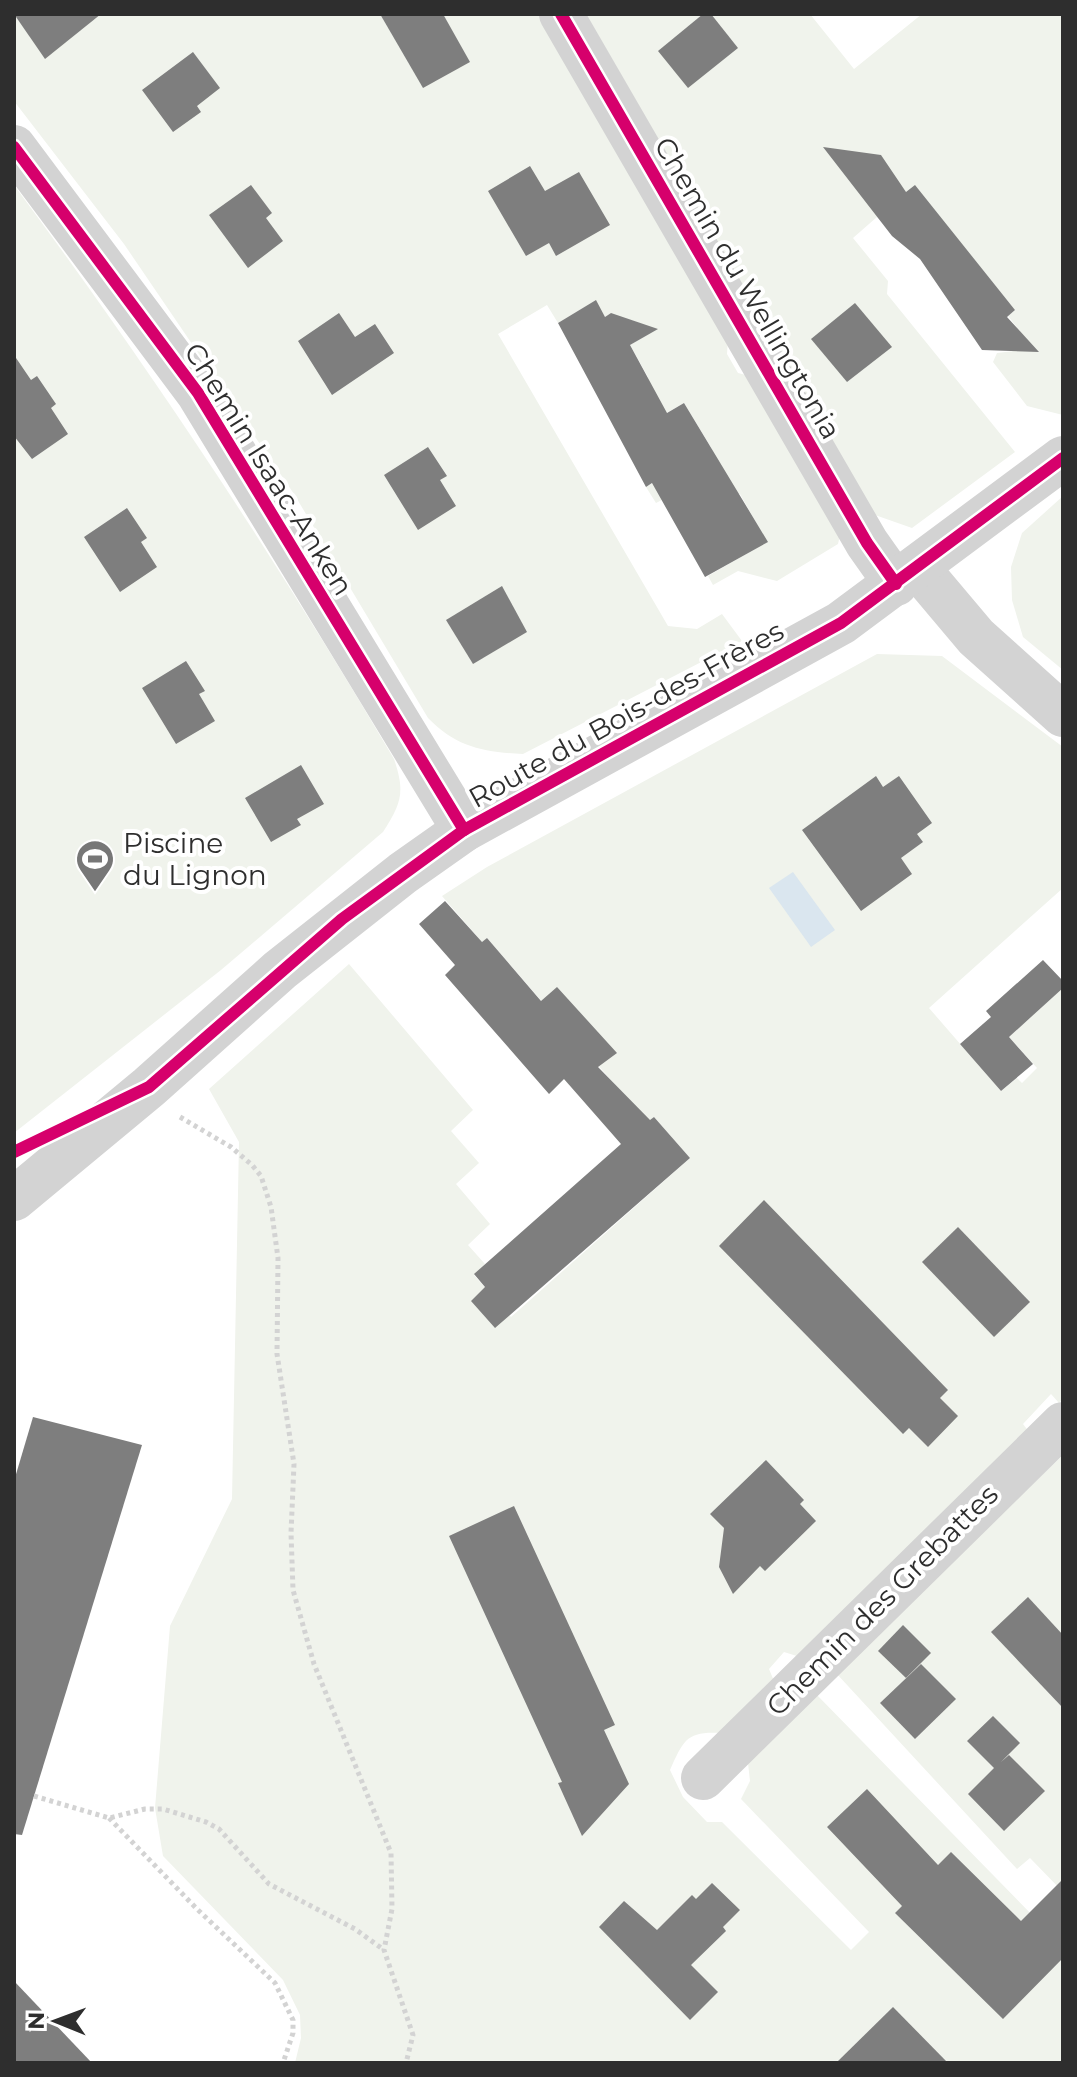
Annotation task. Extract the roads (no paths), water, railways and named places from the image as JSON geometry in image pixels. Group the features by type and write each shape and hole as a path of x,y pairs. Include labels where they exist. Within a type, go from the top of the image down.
{"street":[{"name":"Chemin du Wellingtonia","path":"561,14 867,543 1063,715"},
{"name":"Chemin Isaac-Anken","path":"14,147 198,393 464,830"},
{"name":"Route du Bois-des-Frères","path":"17,1200 280,970 403,873 464,830 841,623 1063,458"},
{"name":"Chemin des Grebattes","path":"703,1778 1063,1424"}],"place":[{"name":"Piscine du Lignon","path":"95,893"}]}
